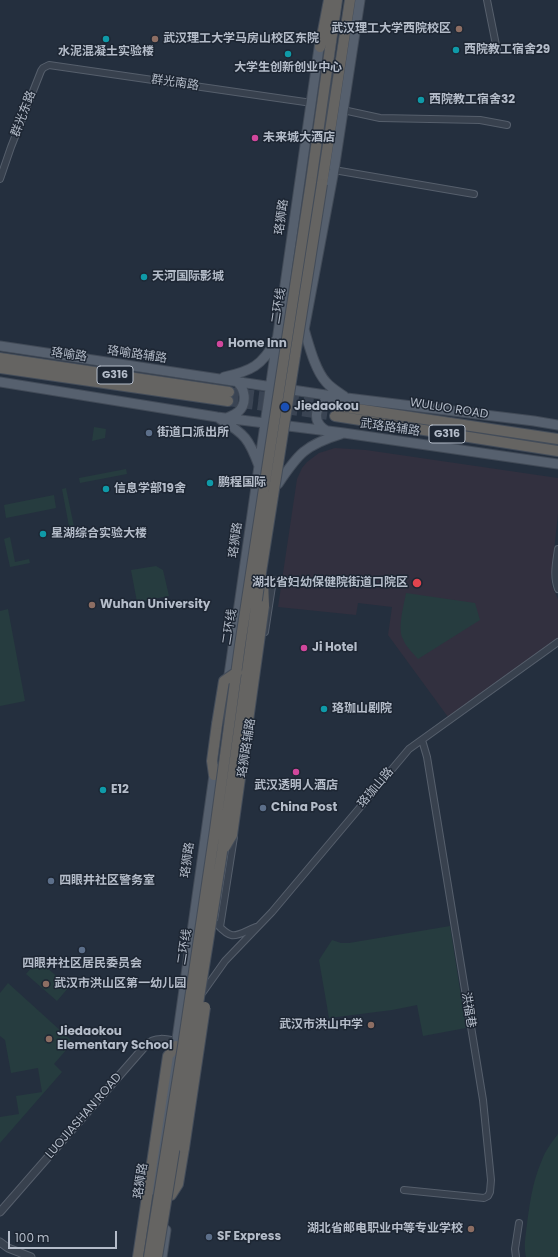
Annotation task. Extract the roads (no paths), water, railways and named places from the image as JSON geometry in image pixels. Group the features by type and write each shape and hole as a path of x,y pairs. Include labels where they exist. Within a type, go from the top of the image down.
{"highway":[{"path":"320,46 329,0"},
{"name":"二环线","path":"149,1257 183,1046 337,0"},
{"path":"339,108 350,0"},
{"name":"二环线","path":"157,1257 222,852 259,584 322,184 339,108"},
{"name":"珞喻路","path":"0,358 228,396 0,368"},
{"name":"WULUO ROAD","path":"341,400 558,439"},
{"name":"WULUO ROAD","path":"335,416 558,451"},
{"path":"222,852 232,835 264,606 263,579"},
{"path":"214,775 212,762 224,681 237,672"},
{"path":"171,1195 178,1184 184,1148 211,963 208,942"},
{"path":"138,1257 168,1056 176,1044"}],"main road":[{"name":"珞狮路","path":"142,1257 176,1044 266,423 320,46 324,0"},
{"path":"162,1257 203,992 217,924 263,579 304,329 334,170 339,108 360,0"},
{"path":"304,329 321,375 325,382 341,400"},
{"path":"218,378 238,374 252,368 268,354 278,335"},
{"name":"珞喻路辅路","path":"0,346 271,386"},
{"path":"221,418 234,415 239,412 244,405 243,391 240,384 236,381"},
{"path":"0,382 221,418 266,423"},
{"name":"武珞路辅路","path":"271,386 294,389 341,400 534,421 558,425"},
{"path":"328,431 318,424 317,411 321,403 325,400 341,400"},
{"path":"221,418 234,427 251,445 259,467"},
{"name":"武珞路辅路","path":"266,423 558,464"},
{"path":"278,484 297,456 318,442 344,433"}],"street":[{"path":"487,0 498,50"},
{"name":"群光南路","path":"41,71 46,66 54,65 312,103"},
{"name":"群光东路","path":"0,179 11,146 41,71"},
{"path":"339,108 380,118 480,120 507,124"},
{"path":"334,170 474,194"},
{"path":"558,549 555,571 558,589"},
{"name":"珞珈山路","path":"217,924 226,934 232,936 259,926 404,755 422,740 558,642"},
{"name":"洪福巷","path":"404,1190 484,1198 488,1196 490,1192 492,1180 483,1100 427,757 422,740"},
{"path":"203,992 225,962 259,926"},
{"name":"LUOJIASHAN ROAD","path":"1,1210 146,1045 151,1041 157,1040 165,1040 176,1044"},
{"path":"516,1257 515,1249 519,1223"},
{"path":"0,1242 8,1248 30,1257"}],"tunnel":[{"path":"229,392 337,406"},
{"path":"228,401 335,416"}],"place":[{"name":"武汉理工大学西院校区","path":"459,29"},
{"name":"水泥混凝土实验楼","path":"106,39"},
{"name":"武汉理工大学马房山校区东院","path":"155,39"},
{"name":"西院教工宿舍29","path":"456,50"},
{"name":"大学生创新创业中心","path":"288,54"},
{"name":"西院教工宿舍32","path":"421,100"},
{"name":"未来城大酒店","path":"255,138"},
{"name":"天河国际影城","path":"144,277"},
{"name":"Home Inn","path":"220,344"},
{"name":"Jiedaokou","path":"285,407"},
{"name":"街道口派出所","path":"149,433"},
{"name":"鹏程国际","path":"210,483"},
{"name":"信息学部19舍","path":"106,489"},
{"name":"星湖综合实验大楼","path":"43,534"},
{"name":"湖北省妇幼保健院街道口院区","path":"417,583"},
{"name":"Wuhan University","path":"92,605"},
{"name":"Ji Hotel","path":"304,648"},
{"name":"珞珈山剧院","path":"324,709"},
{"name":"武汉透明人酒店","path":"296,772"},
{"name":"E12","path":"103,790"},
{"name":"China Post","path":"263,808"},
{"name":"四眼井社区警务室","path":"51,881"},
{"name":"四眼井社区居民委员会","path":"82,950"},
{"name":"武汉市洪山区第一幼儿园","path":"46,984"},
{"name":"武汉市洪山中学","path":"371,1025"},
{"name":"Jiedaokou Elementary School","path":"49,1039"},
{"name":"湖北省邮电职业中等专业学校","path":"471,1229"},
{"name":"SF Express","path":"209,1237"}]}
